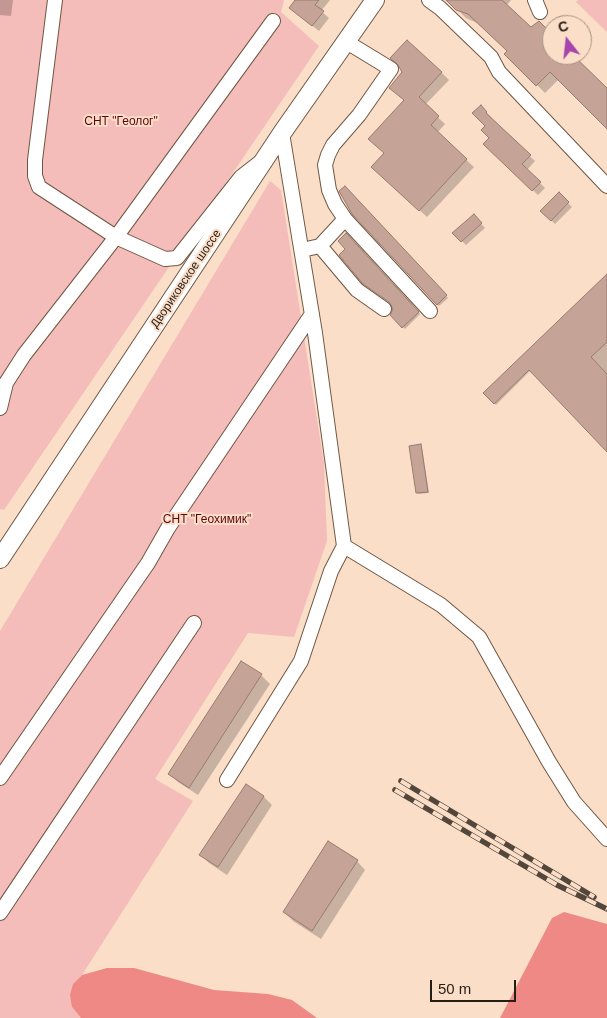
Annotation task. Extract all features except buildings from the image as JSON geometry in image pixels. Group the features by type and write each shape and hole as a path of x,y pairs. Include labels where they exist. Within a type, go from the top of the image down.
{"main road":[{"name":"Двориковское шоссе","path":"0,559 282,133 375,0"}],"street":[{"path":"55,0 35,160 35,176 39,187 116,237 164,259 177,258 241,177 266,158"},
{"path":"429,0 440,8 491,57 499,72 607,186"},
{"path":"0,408 6,383 24,355 116,237 273,21"},
{"path":"345,41 391,70 359,115 333,144 326,165 329,190 335,204 345,219 430,311"},
{"path":"227,780 301,661 331,571 344,546 312,314 282,133"},
{"path":"302,250 320,246 345,219"},
{"path":"320,246 357,290 384,309"},
{"path":"0,778 148,563 168,528 312,314"},
{"path":"344,546 441,605 478,637 574,802 607,839"},
{"path":"0,912 194,622"}],"green space":[{"name":"СНТ \"Геолог\"","path":"0,0 284,0 281,12 319,46 4,510 0,509"},
{"path":"578,0 607,0 607,32 592,17 592,15 589,15 576,2"},
{"name":"СНТ \"Геохимик\"","path":"270,181 281,190 324,464 327,541 294,637 248,633 155,779 193,801 82,975 73,984 72,1007 81,1018 0,1018 0,631"}],"shaded area":[{"path":"564,912 607,924 607,1018 500,1018 552,918"},
{"path":"107,968 134,968 214,990 268,994 292,1000 317,1018 81,1018 72,1007 70,995 73,984 82,975"}],"railway":[{"path":"401,781 594,897"},
{"path":"395,790 557,885 607,909"}]}
